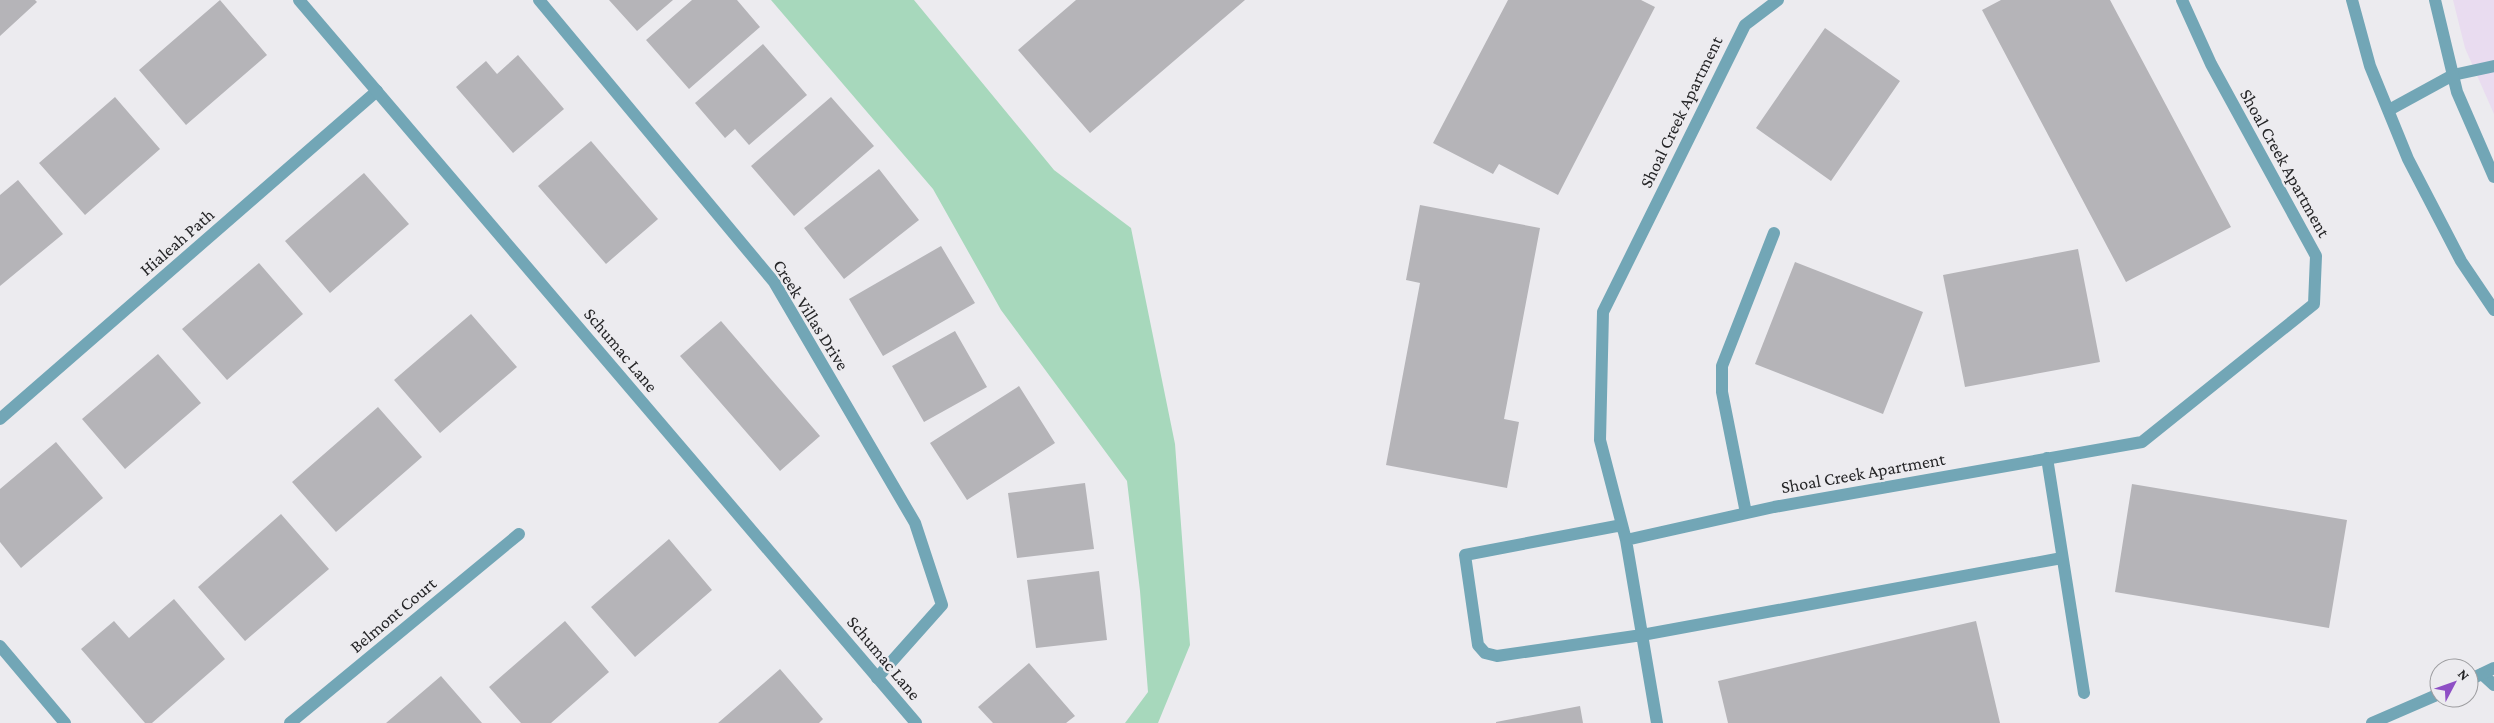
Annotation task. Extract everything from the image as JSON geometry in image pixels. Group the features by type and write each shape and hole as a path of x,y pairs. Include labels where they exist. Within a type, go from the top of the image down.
{"street":[{"name":"Schumac Lane","path":"299,0 916,723"},
{"name":"Creek Villas Drive","path":"539,0 774,282 915,523 942,605 878,678"},
{"name":"Shoal Creek Apartment","path":"1778,0 1745,25 1603,312 1600,440 1626,540 1746,513 2142,442 2314,304 2316,256 2211,64 2182,0"},
{"path":"2352,0 2370,66 2408,158 2461,261 2494,310"},
{"path":"2435,0 2457,92 2494,177"},
{"path":"2389,110 2453,75 2494,66"},
{"name":"Hialeah Path","path":"0,419 376,91"},
{"path":"1746,513 1722,392 1722,366 1774,233"},
{"path":"2047,458 2084,693"},
{"path":"1622,525 1465,555 1478,645 1485,653 1497,656 1642,634 2062,558"},
{"name":"Belmont Court","path":"290,723 518,534"},
{"path":"1626,540 1656,723"},
{"path":"0,646 65,723"},
{"path":"2479,675 2494,668"},
{"path":"2482,674 2494,685"},
{"path":"2372,723 2429,698"}],"shaded area":[{"path":"2453,0 2494,0 2494,114 2465,48"}],"green space":[{"path":"771,0 914,0 1054,170 1131,228 1175,444 1190,645 1158,723 1125,723 1148,692 1140,591 1127,481 1001,310 933,189"}],"building":[{"path":"0,0 35,0 37,2 0,36"},
{"path":"220,0 267,55 186,125 139,70"},
{"path":"609,0 673,0 637,31"},
{"path":"692,0 737,0 760,27 689,89 646,40"},
{"path":"1076,0 1245,0 1090,133 1018,50"},
{"path":"1508,0 1641,0 1655,7 1558,195 1499,164 1493,174 1433,143"},
{"path":"2001,0 2110,0 2231,227 2126,282 1982,10"},
{"path":"1825,28 1900,81 1831,181 1756,128"},
{"path":"763,44 807,95 749,145 735,129 725,138 695,103"},
{"path":"518,55 564,109 513,153 456,87 486,61 497,74"},
{"path":"115,97 160,149 85,215 39,163"},
{"path":"831,97 874,146 794,216 751,166"},
{"path":"591,141 658,219 606,264 538,186"},
{"path":"879,169 919,220 844,279 804,228"},
{"path":"364,173 409,224 330,293 285,241"},
{"path":"18,180 63,234 0,286 0,195"},
{"path":"1420,205 1540,228 1504,419 1519,422 1507,488 1386,465 1420,283 1406,280"},
{"path":"941,246 975,303 883,356 849,299"},
{"path":"2078,249 2100,362 1965,387 1943,275"},
{"path":"1795,262 1923,312 1883,414 1755,364"},
{"path":"259,263 303,314 227,380 182,329"},
{"path":"471,314 517,367 440,433 394,380"},
{"path":"721,321 820,436 780,471 680,356"},
{"path":"955,331 987,387 924,422 892,366"},
{"path":"158,354 201,403 125,469 82,419"},
{"path":"1019,386 1055,443 967,500 930,443"},
{"path":"378,407 422,457 336,532 292,482"},
{"path":"56,442 103,498 21,568 0,542 0,489"},
{"path":"1085,483 1094,549 1017,558 1008,493"},
{"path":"2132,484 2347,520 2329,628 2115,592"},
{"path":"281,514 329,569 245,641 198,587"},
{"path":"669,539 712,590 635,657 591,607"},
{"path":"1099,571 1107,640 1036,648 1027,580"},
{"path":"174,599 225,659 152,723 145,723 81,649 114,621 129,638"},
{"path":"565,621 609,672 551,723 521,723 489,687"},
{"path":"1976,621 2000,723 1728,723 1718,681"},
{"path":"1029,663 1075,716 1066,723 993,723 978,707"},
{"path":"780,669 823,719 819,723 718,723"},
{"path":"441,676 482,723 386,723"},
{"path":"1580,706 1583,723 1496,723 1496,722"}]}
